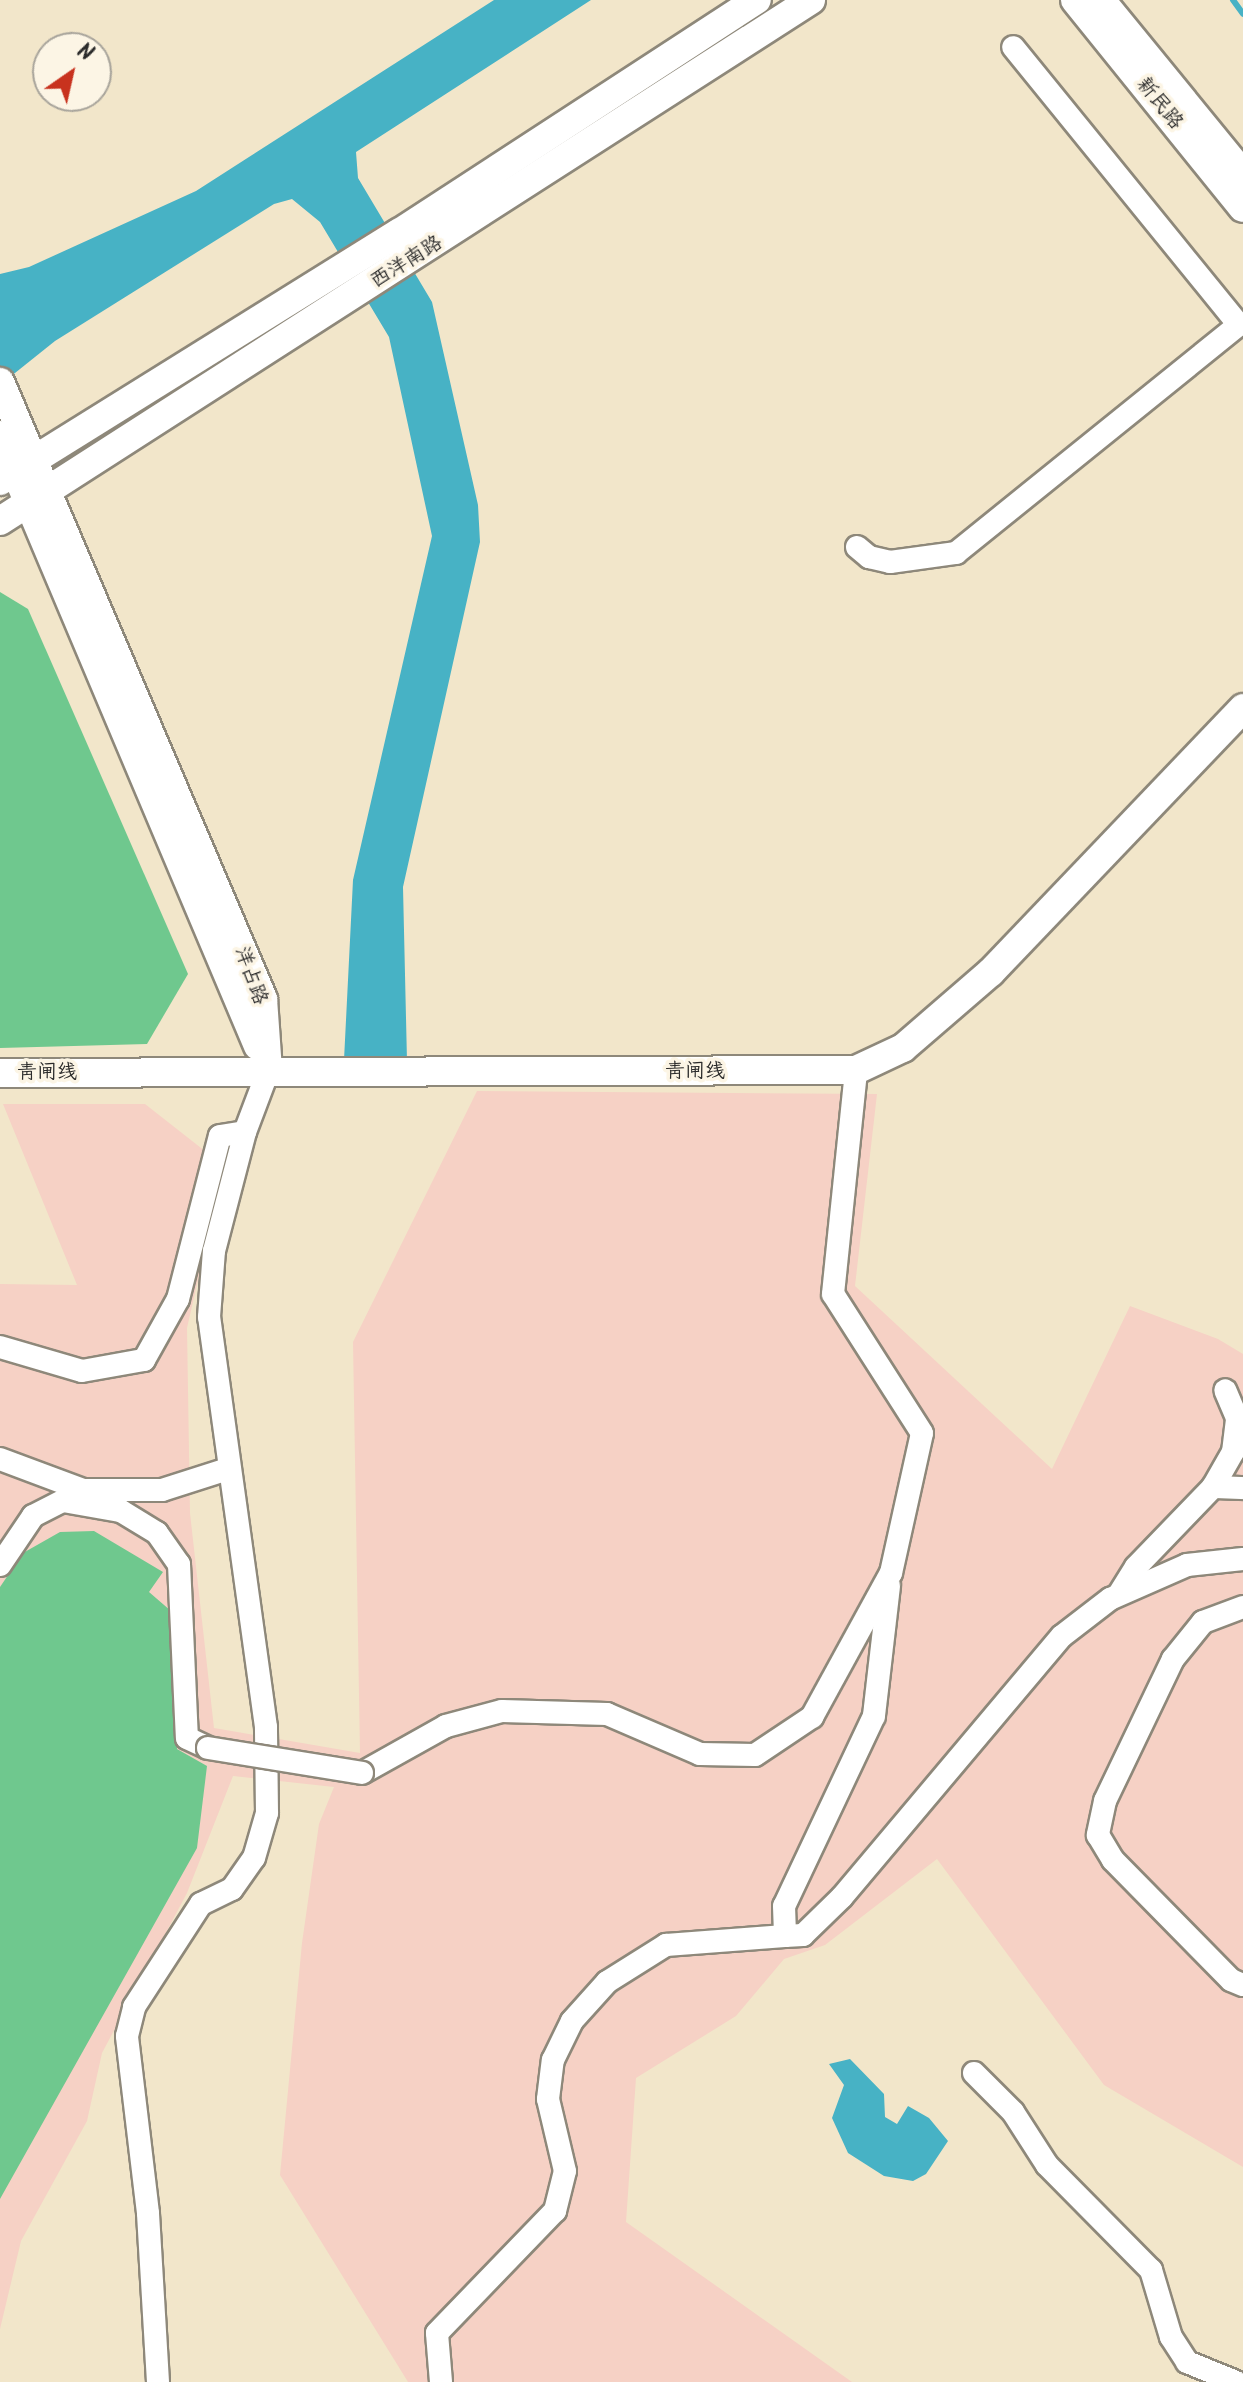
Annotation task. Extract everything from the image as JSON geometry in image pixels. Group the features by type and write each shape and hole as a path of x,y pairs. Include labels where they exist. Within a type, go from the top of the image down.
{"main road":[{"name":"西洋南路","path":"16,471 399,233 757,0"},
{"name":"西洋南路","path":"0,521 415,259 811,0"},
{"name":"新民路","path":"1075,0 1243,208"},
{"name":"新民路","path":"1101,0 1243,174"},
{"name":"洋占路","path":"4,391 16,471"},
{"name":"洋占路","path":"0,435 16,471 37,497 268,1071"},
{"name":"青闸线","path":"0,1073 856,1070 903,1048 991,972 1243,708"}],"street":[{"path":"857,547 869,557 890,562 956,553 1239,325 1237,312 1013,47"},
{"path":"785,1936 784,1906 874,1716 891,1573 922,1433 833,1294 856,1070"},
{"path":"158,2382 148,2213 127,2036 134,2007 201,1904 232,1889 254,1858 267,1813 266,1727 209,1317 214,1251 245,1132 268,1071"},
{"path":"0,1347 82,1371 144,1360 178,1299 220,1136 245,1132"},
{"path":"1118,1595 1136,1567 1213,1487 1233,1452 1237,1418 1225,1390"},
{"path":"0,1459 83,1490 162,1490 228,1469"},
{"path":"1213,1487 1243,1488"},
{"path":"0,1565 33,1516 63,1501 121,1511 157,1533 179,1564 187,1738 208,1748 362,1773 446,1726 502,1711 607,1714 700,1754 755,1755 812,1717 891,1573"},
{"path":"441,2382 437,2333 555,2211 565,2171 548,2099 553,2060 572,2021 607,1982 666,1945 803,1935 842,1897 1062,1636 1118,1595 1187,1565 1243,1559"},
{"path":"1243,1607 1203,1622 1173,1659 1105,1801 1098,1835 1124,1871 1231,1980 1243,1985"},
{"path":"974,2073 1013,2112 1047,2165 1151,2270 1171,2337 1187,2362 1236,2382"}],"shaded area":[{"path":"477,1091 877,1094 855,1286 1052,1469 1130,1306 1218,1339 1243,1354 1243,2167 1104,2085 937,1859 825,1945 784,1959 736,2016 636,2078 626,2222 852,2382 408,2382 280,2175 302,1943 319,1824 334,1787 233,1776 187,1893 102,2053 87,2121 21,2241 0,2329 0,1284 77,1285 3,1104 145,1104 224,1166 187,1328 190,1513 214,1728 360,1753 353,1342"}],"green space":[{"path":"0,592 28,609 188,974 147,1044 0,1048"},
{"path":"94,1531 163,1572 149,1592 171,1611 177,1749 207,1766 197,1848 0,2199 0,1587 23,1553 60,1532"}],"water":[{"path":"494,0 591,0 356,152 358,178 432,302 478,505 480,542 403,887 407,1061 344,1060 353,880 432,536 389,337 320,222 292,199 274,204 55,341 0,385 0,274 29,267 196,191"},
{"path":"850,2059 884,2094 885,2117 897,2124 908,2106 929,2118 948,2141 926,2174 913,2181 884,2176 848,2153 832,2118 844,2085 829,2064"}],"waterway":[{"path":"1233,0 1243,14"}]}
